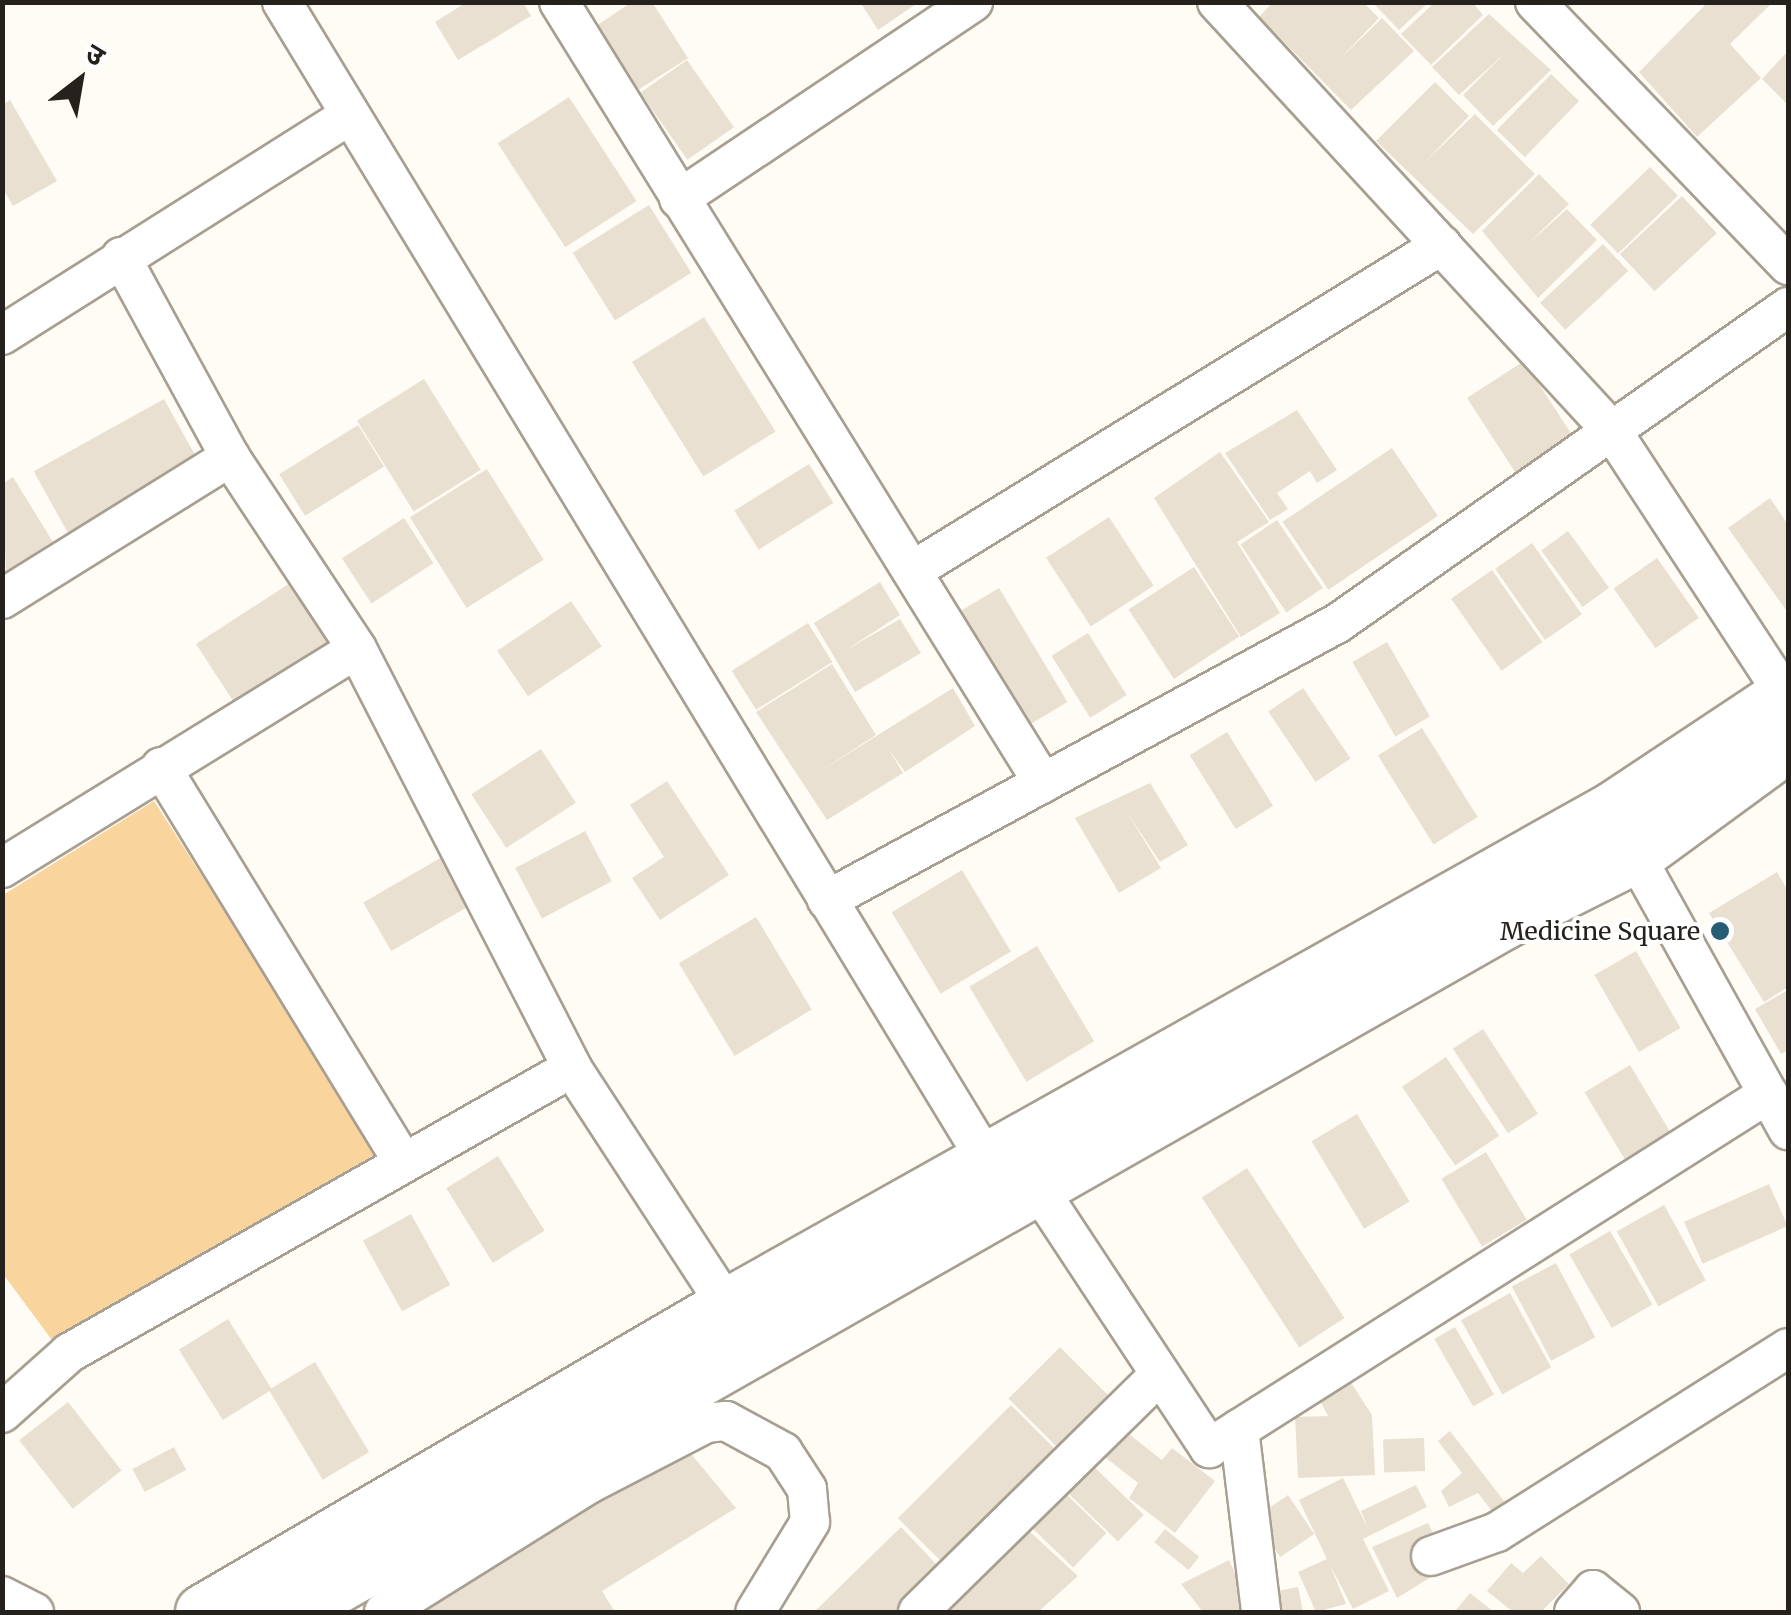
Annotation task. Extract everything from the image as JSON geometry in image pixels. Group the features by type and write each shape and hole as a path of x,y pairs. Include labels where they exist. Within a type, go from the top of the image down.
{"street":[{"path":"282,2 347,118 826,900 1012,1183 1160,1374 1209,1448 1768,1094"},
{"path":"559,2 1043,783"},
{"path":"679,198 973,2"},
{"path":"1218,2 1612,432 1787,710"},
{"path":"1535,2 1788,264"},
{"path":"2,334 347,118"},
{"path":"912,570 1442,245"},
{"path":"121,257 230,457 357,648 572,1068 726,1306"},
{"path":"826,900 1338,624 1788,307"},
{"path":"2,600 230,457"},
{"path":"2,868 357,648"},
{"path":"204,1612 726,1306 1012,1183 1635,855 1787,710"},
{"path":"384,1612 581,1467 1012,1183 1615,808 1787,710"},
{"path":"161,768 403,1162"},
{"path":"1635,855 1788,1130"},
{"path":"2,1413 70,1354 572,1068"},
{"path":"1431,1556 1497,1532 1788,1348"},
{"path":"918,1612 1160,1374"},
{"path":"289,1612 581,1467 706,1422 726,1421 784,1452 807,1488 810,1522 755,1612"},
{"path":"1239,1430 1261,1612"},
{"path":"1574,1612 1593,1590 1620,1612"},
{"path":"2,1596 34,1612"}],"shaded area":[{"path":"154,801 379,1152 55,1344 3,1274 3,895"}],"building":[{"path":"467,2 523,2 531,16 458,60 435,22"},
{"path":"632,2 652,2 688,58 638,90 596,26"},
{"path":"860,2 919,2 878,30"},
{"path":"1273,2 1363,2 1379,18 1340,59 1382,18 1414,51 1351,110 1259,17"},
{"path":"1372,2 1429,2 1399,30"},
{"path":"1435,2 1472,2 1483,15 1431,65 1401,34"},
{"path":"1708,2 1773,2 1730,44 1761,78 1697,137 1639,72"},
{"path":"1489,14 1551,70 1493,126 1463,95 1505,53 1459,95 1432,67"},
{"path":"1788,51 1788,105 1762,79"},
{"path":"687,60 734,127 687,160 640,93"},
{"path":"1551,74 1579,101 1525,157 1497,130"},
{"path":"1435,82 1469,116 1425,162 1475,114 1535,174 1473,234 1376,141"},
{"path":"569,97 637,201 565,247 498,143"},
{"path":"10,100 57,181 13,206 2,187 2,105"},
{"path":"1650,167 1678,196 1618,253 1590,225"},
{"path":"1539,174 1569,204 1527,245 1567,209 1597,240 1538,298 1482,231"},
{"path":"1682,196 1717,233 1655,291 1620,254"},
{"path":"649,205 691,273 615,321 573,253"},
{"path":"1603,244 1628,271 1565,330 1540,303"},
{"path":"704,317 776,431 703,477 632,362"},
{"path":"1524,361 1573,436 1516,474 1467,398"},
{"path":"424,379 481,470 414,512 357,421"},
{"path":"164,399 202,468 72,540 34,471"},
{"path":"1297,410 1337,470 1317,483 1310,471 1277,493 1288,509 1270,520 1225,453"},
{"path":"358,425 384,467 305,516 279,474"},
{"path":"1392,448 1438,516 1328,590 1283,522"},
{"path":"1220,452 1269,522 1237,542 1280,613 1241,637 1154,498"},
{"path":"809,464 833,503 759,550 734,511"},
{"path":"487,469 544,560 467,608 410,517"},
{"path":"13,477 53,542 6,571 2,484"},
{"path":"1770,498 1788,525 1788,613 1728,528"},
{"path":"1109,517 1154,586 1091,627 1046,558"},
{"path":"404,518 433,563 371,604 342,558"},
{"path":"1277,520 1323,588 1286,613 1241,545"},
{"path":"1568,531 1609,588 1582,607 1541,550"},
{"path":"1532,543 1582,614 1545,640 1495,569"},
{"path":"1657,558 1699,618 1655,648 1614,588"},
{"path":"1194,567 1239,637 1174,679 1129,609"},
{"path":"1492,570 1542,642 1502,671 1451,599"},
{"path":"880,582 900,615 846,650 900,619 921,653 855,692 814,623"},
{"path":"290,583 334,651 240,712 196,644"},
{"path":"999,588 1068,702 1019,731 951,617"},
{"path":"571,601 602,647 528,696 497,651"},
{"path":"808,623 832,662 756,710 732,671"},
{"path":"1088,633 1127,695 1090,718 1052,656"},
{"path":"1387,642 1430,716 1395,736 1352,662"},
{"path":"832,664 876,735 819,772 953,688 975,726 905,772 888,748 903,773 827,820 756,712"},
{"path":"1303,688 1351,758 1316,782 1268,711"},
{"path":"1422,728 1478,817 1434,845 1378,756"},
{"path":"1227,732 1273,806 1236,829 1190,755"},
{"path":"541,749 576,803 506,848 471,794"},
{"path":"667,781 729,875 660,920 632,878 664,857 630,805"},
{"path":"1150,783 1188,845 1160,862 1127,812 1161,868 1119,893 1075,818"},
{"path":"585,831 612,881 542,918 515,868"},
{"path":"442,857 470,905 391,951 363,902"},
{"path":"962,870 1011,951 941,994 892,912"},
{"path":"1777,872 1788,891 1788,987 1764,1002 1709,913"},
{"path":"756,917 812,1010 734,1056 679,963"},
{"path":"1037,946 1094,1041 1026,1082 969,987"},
{"path":"1636,951 1680,1028 1639,1052 1594,975"},
{"path":"1788,990 1788,1050 1781,1054 1755,1009"},
{"path":"1483,1029 1538,1114 1508,1133 1453,1049"},
{"path":"1446,1057 1499,1136 1455,1165 1402,1087"},
{"path":"1630,1065 1675,1140 1630,1168 1585,1092"},
{"path":"1357,1114 1410,1201 1364,1229 1312,1141"},
{"path":"1486,1152 1527,1220 1482,1246 1441,1179"},
{"path":"498,1156 545,1231 493,1263 446,1188"},
{"path":"1247,1168 1344,1318 1299,1348 1202,1197"},
{"path":"1769,1184 1788,1226 1703,1264 1684,1222"},
{"path":"1664,1205 1706,1280 1658,1306 1617,1231"},
{"path":"411,1214 450,1285 402,1312 363,1241"},
{"path":"1610,1231 1652,1305 1612,1328 1569,1254"},
{"path":"1556,1263 1595,1337 1551,1361 1512,1286"},
{"path":"1510,1293 1551,1367 1502,1394 1461,1320"},
{"path":"228,1319 272,1389 223,1420 179,1350"},
{"path":"1455,1327 1494,1395 1473,1407 1434,1339"},
{"path":"1060,1347 1122,1409 1071,1461 1008,1399"},
{"path":"315,1362 369,1452 323,1480 269,1390"},
{"path":"1348,1378 1372,1415 1375,1475 1298,1478 1295,1417 1328,1416 1317,1395"},
{"path":"68,1402 122,1471 73,1509 19,1440"},
{"path":"1011,1405 1061,1455 948,1568 898,1518"},
{"path":"1121,1428 1162,1460 1172,1448 1215,1481 1175,1533 1129,1498 1138,1483 1101,1454"},
{"path":"1450,1431 1511,1510 1498,1519 1478,1493 1449,1507 1441,1491 1462,1473 1438,1441"},
{"path":"1424,1438 1425,1471 1384,1472 1383,1439"},
{"path":"682,1443 736,1508 602,1591 615,1612 396,1612"},
{"path":"174,1447 186,1470 145,1492 133,1469"},
{"path":"1089,1462 1144,1515 1118,1541 1063,1489"},
{"path":"1343,1478 1368,1529 1361,1511 1416,1485 1427,1507 1363,1539 1389,1591 1353,1609 1330,1565 1346,1604 1316,1612 1298,1572 1327,1559 1299,1500"},
{"path":"1064,1492 1106,1533 1073,1568 1031,1527"},
{"path":"1288,1495 1314,1534 1280,1557 1254,1518"},
{"path":"1428,1523 1436,1539 1417,1548 1431,1577 1397,1598 1372,1547"},
{"path":"901,1527 940,1568 894,1612 814,1612"},
{"path":"1165,1529 1199,1557 1188,1570 1154,1542"},
{"path":"1028,1530 1078,1576 1038,1612 943,1612"},
{"path":"1541,1556 1569,1584 1541,1612 1513,1612 1487,1591 1511,1563 1523,1573"},
{"path":"1229,1560 1252,1612 1203,1612 1181,1584"},
{"path":"1298,1587 1303,1612 1267,1612 1263,1594"},
{"path":"1470,1593 1494,1612 1456,1610"}],"place":[{"name":"Medicine Square","path":"1720,931"}]}
